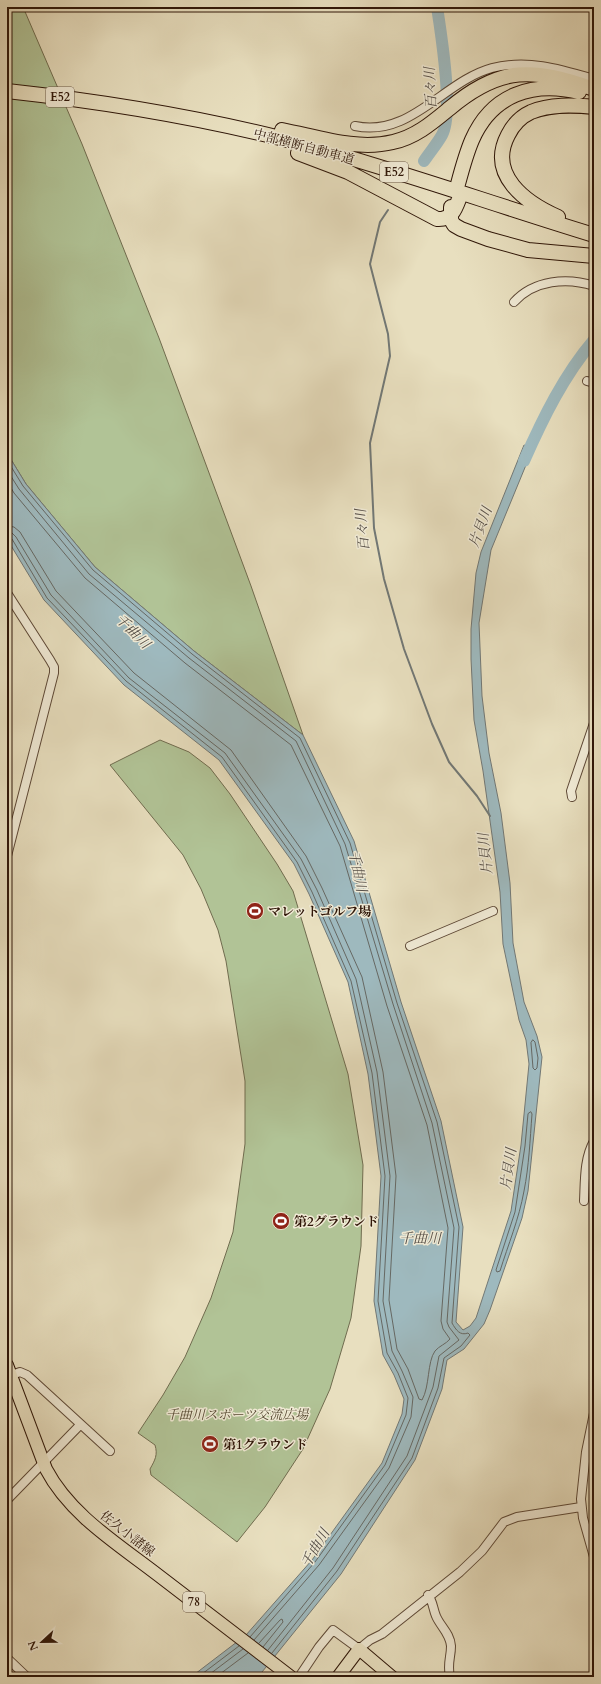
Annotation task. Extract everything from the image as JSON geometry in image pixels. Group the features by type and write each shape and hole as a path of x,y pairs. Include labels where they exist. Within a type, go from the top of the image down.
{"highway":[{"path":"191,119 256,126 367,146 386,144 404,139 421,131 470,92 489,81 515,74 548,76 594,89"},
{"path":"458,191 468,152 478,129 488,114 503,101 521,92 547,88 560,88 594,96"},
{"name":"中部横断自動車道","path":"7,91 191,119 279,138 467,194 594,235"},
{"path":"594,103 571,96 548,94 523,98 508,105 492,118 478,141 451,207 452,223 457,227 502,244 541,252 594,256"},
{"path":"594,107 549,107 539,109 522,117 511,129 506,139 503,147 502,158 507,178 519,194 548,212 594,230"},
{"path":"191,119 316,159 348,172 437,219 446,219 451,215"}],"main road":[{"name":"佐久小諸線","path":"9,1370 44,1462 55,1484 65,1498 98,1528 293,1677"},
{"path":"338,1677 359,1649 392,1677"}],"street":[{"path":"355,126 372,128 389,125 404,120 465,80 480,72 513,65 532,64 554,68 594,79"},
{"path":"514,302 528,291 548,283 576,282 594,286"},
{"path":"7,593 54,667 54,672 7,856"},
{"path":"572,797 571,791 594,723"},
{"path":"410,946 492,911"},
{"path":"584,1201 594,1141"},
{"path":"9,1370 27,1375 110,1451"},
{"path":"594,1413 586,1452 581,1507 594,1557"},
{"path":"7,1500 80,1424"},
{"path":"293,1677 333,1630 359,1649 370,1640 382,1634 460,1572 474,1559 508,1520 517,1517 581,1507"},
{"path":"428,1596 432,1601 436,1618 447,1632 450,1639 451,1646 448,1663 450,1677"},
{"path":"7,1658 27,1677"}],"green space":[{"path":"7,7 23,7 82,144 159,338 251,586 303,735 194,651 95,567 26,484 7,453"},
{"name":"千曲川スポーツ交流広場","path":"160,740 189,752 210,768 230,794 277,864 293,891 348,1074 363,1165 361,1246 351,1318 330,1389 303,1449 265,1507 237,1542 151,1475 150,1469 156,1455 155,1445 138,1433 163,1395 185,1357 211,1298 233,1232 245,1144 245,1081 226,961 218,930 201,889 183,855 110,765"}],"water":[{"name":"千曲川","path":"524,445 533,448 491,550 479,623 482,696 489,753 501,813 510,883 513,943 524,1002 537,1036 542,1057 528,1191 522,1218 484,1324 464,1349 447,1360 442,1389 415,1460 341,1574 258,1677 191,1677 246,1635 312,1560 382,1463 402,1414 404,1399 394,1375 383,1355 374,1301 381,1176 368,1074 348,982 294,864 219,760 124,685 44,600 7,539 7,453 26,484 95,567 194,651 303,735 354,841 401,1002 441,1121 463,1227 456,1322 463,1330 470,1326 476,1318 511,1211 521,1145 529,1064 526,1040 519,1020 503,944 500,892 483,771 474,720 471,659 471,629 476,573 481,552"}],"waterway":[{"name":"百々川","path":"424,161 442,135 447,110 446,73 437,7"},
{"name":"百々川","path":"388,210 380,222 370,264 388,334 390,356 370,443 374,528 384,579 404,649 432,724 449,762 477,796 490,816"},
{"name":"片貝川","path":"524,461 564,382 583,353 594,340"}],"place":[{"name":"マレットゴルフ場","path":"255,911"},
{"name":"第2グラウンド","path":"281,1221"},
{"name":"第1グラウンド","path":"210,1444"}]}
